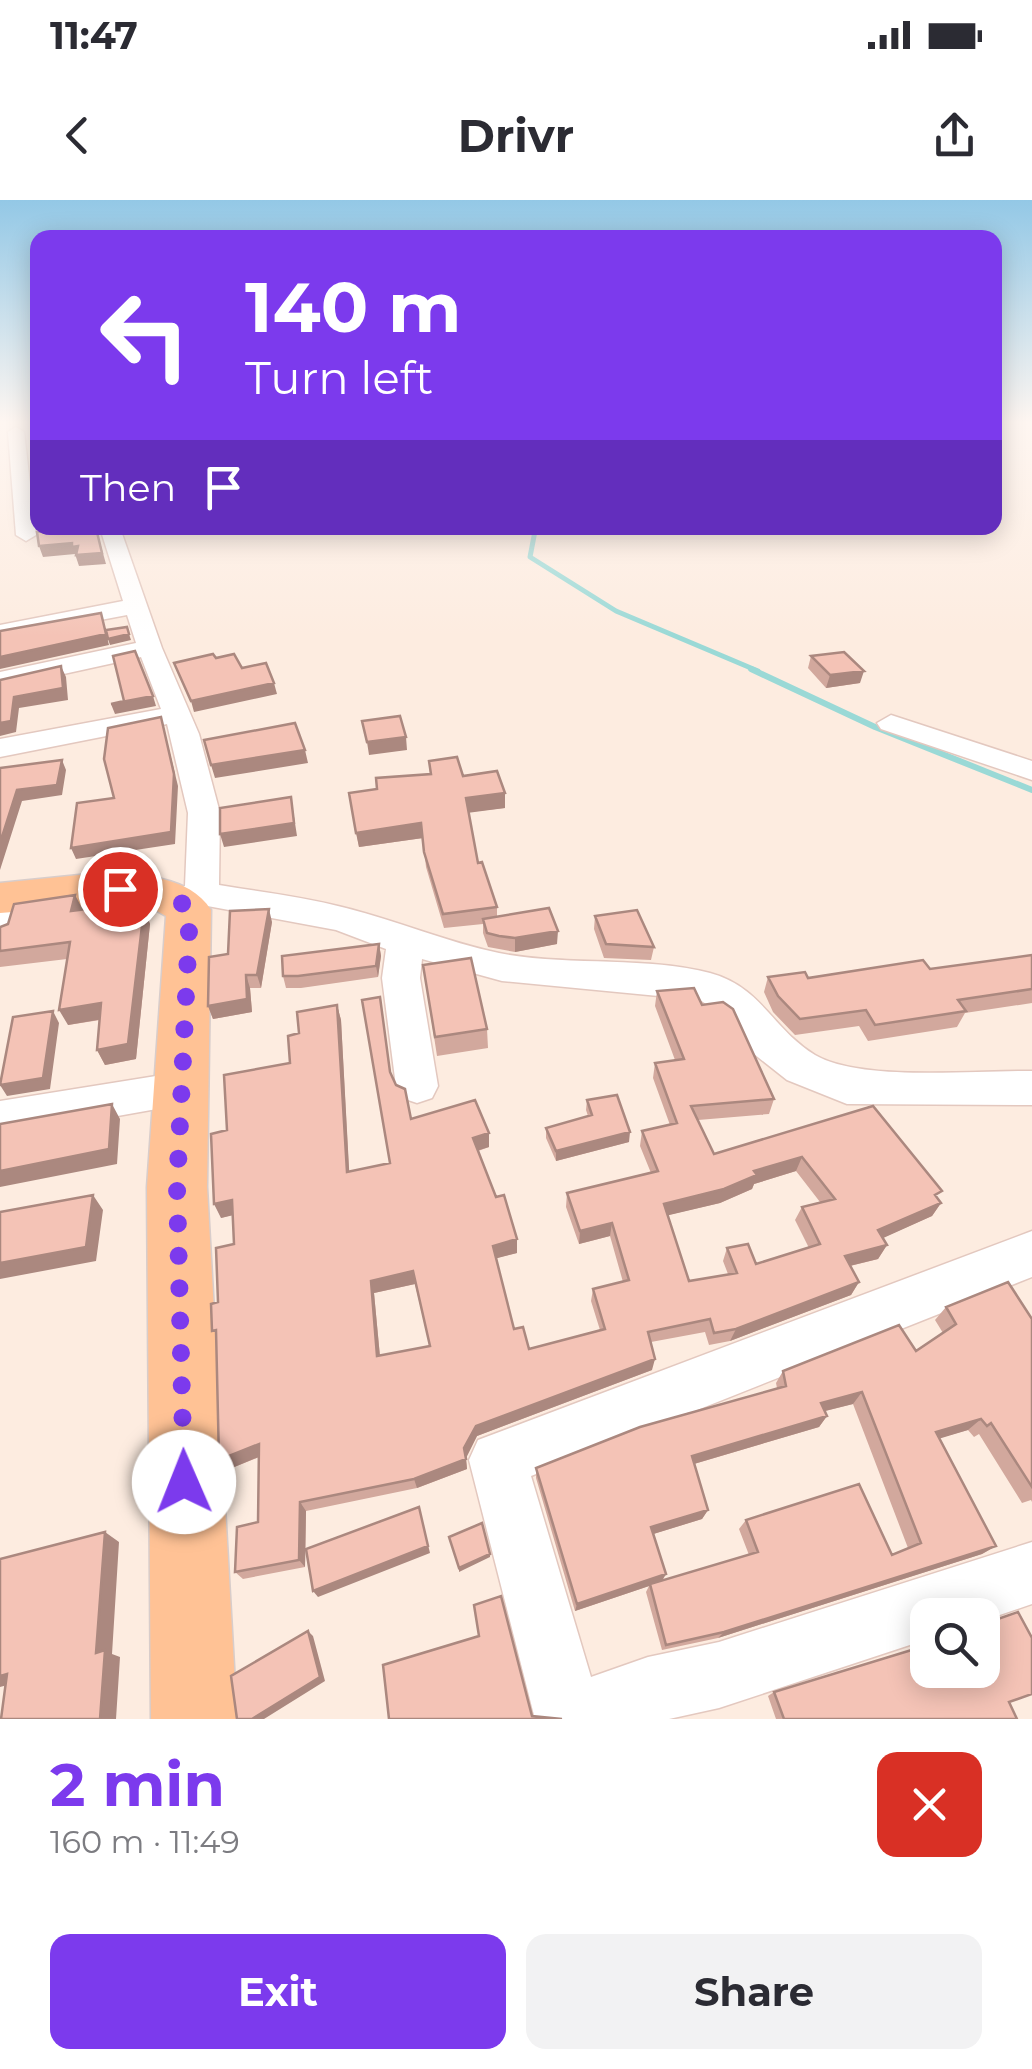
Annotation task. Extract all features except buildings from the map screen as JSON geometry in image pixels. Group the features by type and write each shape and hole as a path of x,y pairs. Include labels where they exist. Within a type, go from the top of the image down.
{"main road":[{"path":"3,908 146,889 190,896 178,1226 194,1719"}],"street":[{"path":"0,539 30,535"},
{"path":"112,535 177,714 204,813 190,896 342,918 405,942 502,967 705,986 729,996 746,1010 768,1043 802,1068 847,1087 1032,1088"},
{"path":"0,632 136,606"},
{"path":"0,680 150,648"},
{"path":"0,748 177,714"},
{"path":"891,722 1032,771"},
{"path":"405,942 401,978 416,1086"},
{"path":"0,1119 181,1090"},
{"path":"1032,1254 498,1460 569,1719 648,1690 719,1675 1032,1574"}],"waterway":[{"path":"534,535 530,557 616,611 758,671"},
{"path":"751,669 875,727 1032,790"}],"route":[{"path":"120,889 146,889 178,899 190,910 177,1187 184,1482"}]}
